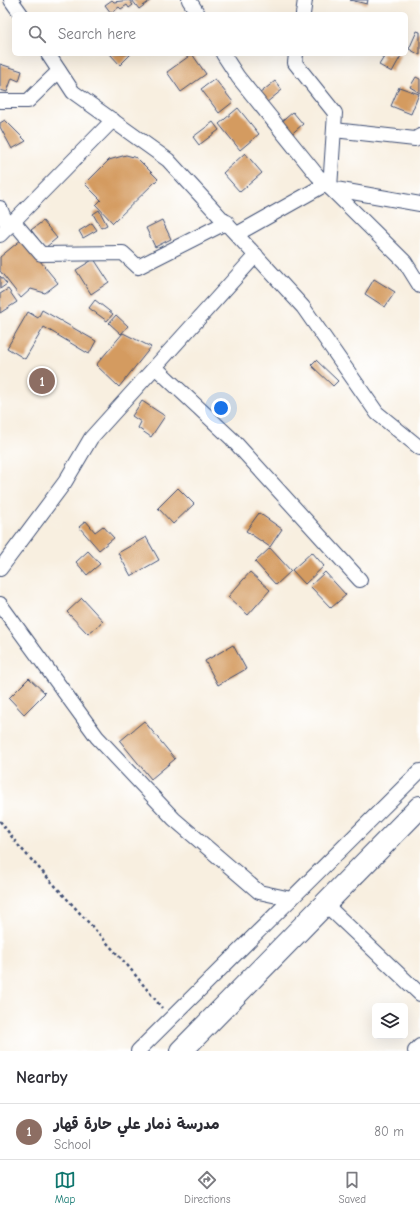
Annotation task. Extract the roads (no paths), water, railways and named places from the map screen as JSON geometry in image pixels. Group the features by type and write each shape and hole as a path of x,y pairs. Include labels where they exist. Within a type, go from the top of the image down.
{"main road":[{"path":"181,1051 420,807"}],"street":[{"path":"11,0 20,12"},
{"path":"189,0 197,12"},
{"path":"303,12 305,0"},
{"path":"49,56 73,92 168,160 227,222 303,307 377,413 420,448"},
{"path":"224,56 238,77 328,186 405,262 420,286"},
{"path":"296,56 295,63 335,113 328,186"},
{"path":"0,101 28,101 59,71"},
{"path":"7,227 113,120"},
{"path":"334,130 416,139 420,136"},
{"path":"237,234 328,186 420,204"},
{"path":"0,208 7,227 41,254 123,253 138,267 227,222"},
{"path":"0,569 65,482 91,438 256,255"},
{"path":"155,367 232,440 360,580"},
{"path":"0,604 97,737 174,819 259,892 291,899"},
{"path":"138,1051 420,771"},
{"path":"325,904 420,994"},
{"path":"415,1051 420,1046"}],"place":[{"name":"مدرسة ذمار علي حارة قهار","path":"42,381"}]}
